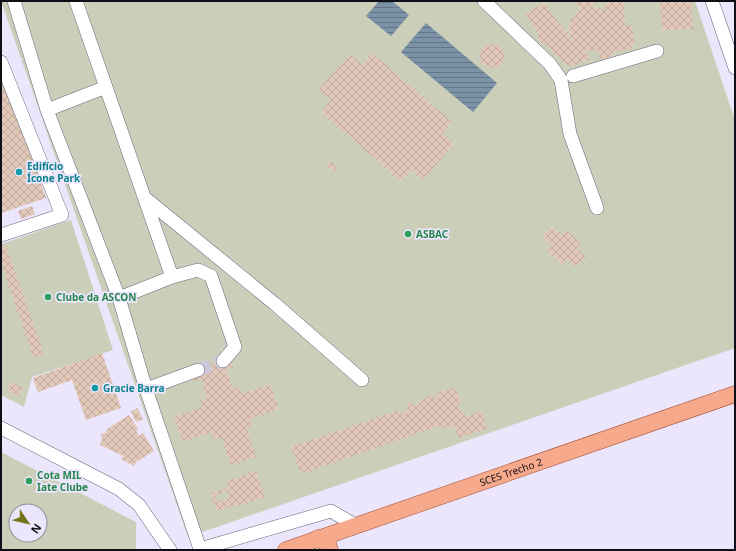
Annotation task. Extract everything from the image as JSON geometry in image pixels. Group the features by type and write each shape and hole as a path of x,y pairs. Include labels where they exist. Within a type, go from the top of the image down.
{"main road":[{"name":"SCES Trecho 2","path":"286,550 735,394"},
{"path":"318,538 328,544 330,550"}],"lane":[{"path":"14,1 47,110 119,298 146,389 200,549 331,511 355,525"},
{"path":"76,1 172,277"},
{"path":"484,1 550,64 561,80 570,134 597,208"},
{"path":"712,1 735,68"},
{"path":"573,76 658,51"},
{"path":"1,62 62,215 1,235"},
{"path":"47,110 106,87"},
{"path":"145,198 275,304 362,380"},
{"path":"119,298 172,277 198,270 211,276 235,348 223,361"},
{"path":"146,389 198,370"},
{"path":"1,428 119,489 139,505 156,532 170,550"},
{"path":"156,532 160,550"}],"green space":[{"name":"ASBAC","path":"1,1 695,1 735,120 735,348 188,537"},
{"name":"Clube da ASCON","path":"71,220 113,350 32,377 24,407 1,395 1,244"},
{"name":"Cota MIL Iate Clube","path":"1,452 136,522 136,550 1,550"}],"water":[{"path":"379,1 392,1 409,15 391,36 366,16"},
{"path":"426,23 497,83 473,112 401,52"}],"building":[{"path":"577,1 603,1 589,6 603,10 605,10 605,1 624,2 625,26 632,25 635,42 631,49 612,52 612,57 600,59 598,51 584,50 591,59 569,67 567,64 565,65 558,56 556,57 545,42 542,44 537,36 539,34 525,15 544,2 573,42 568,28 571,19 580,9"},
{"path":"660,1 691,1 693,29 662,30"},
{"path":"492,44 501,47 504,56 501,65 492,68 483,65 480,56 483,47"},
{"path":"372,53 452,122 442,134 454,144 423,180 411,169 401,181 321,112 331,100 319,89 350,54 362,65"},
{"name":"Edifício Ícone Park","path":"5,80 46,198 1,213 1,81"},
{"path":"330,161 338,167 334,172 326,166"},
{"path":"32,206 35,214 21,219 18,211"},
{"path":"552,226 561,235 566,230 581,243 576,248 586,257 576,267 566,259 562,264 547,251 552,245 542,237"},
{"path":"6,246 44,354 33,357 1,262 1,247"},
{"name":"Gracie Barra","path":"102,353 121,408 86,420 72,380 38,392 33,378"},
{"path":"223,361 224,365 231,362 233,368 226,370 233,389 240,387 242,394 270,384 279,409 250,419 253,426 246,428 256,457 231,465 221,437 214,439 211,432 183,442 174,417 203,407 200,400 207,398 201,379 194,381 192,376 198,369"},
{"path":"11,382 23,388 19,396 7,390"},
{"path":"455,387 461,403 457,404 459,412 463,410 465,417 481,411 487,428 459,438 454,426 442,428 441,425 301,474 291,447 399,410 401,414 406,412 408,401 414,406 420,404 419,400 432,395 432,398 438,396 437,393"},
{"path":"137,408 143,419 136,422 131,412"},
{"path":"129,415 138,429 136,431 139,436 143,433 154,451 136,462 134,466 121,459 123,456 100,445 102,439 101,434 106,433 107,429"},
{"path":"256,471 265,497 236,507 235,505 217,511 210,493 229,487 227,481","holes":["228,491 230,498 217,502 215,495"]}],"tunnel":[{"path":"198,370 223,361"}],"place":[{"name":"Edifício Ícone Park","path":"19,172"},
{"name":"ASBAC","path":"408,234"},
{"name":"Clube da ASCON","path":"48,297"},
{"name":"Gracie Barra","path":"95,388"},
{"name":"Cota MIL Iate Clube","path":"29,481"}]}
